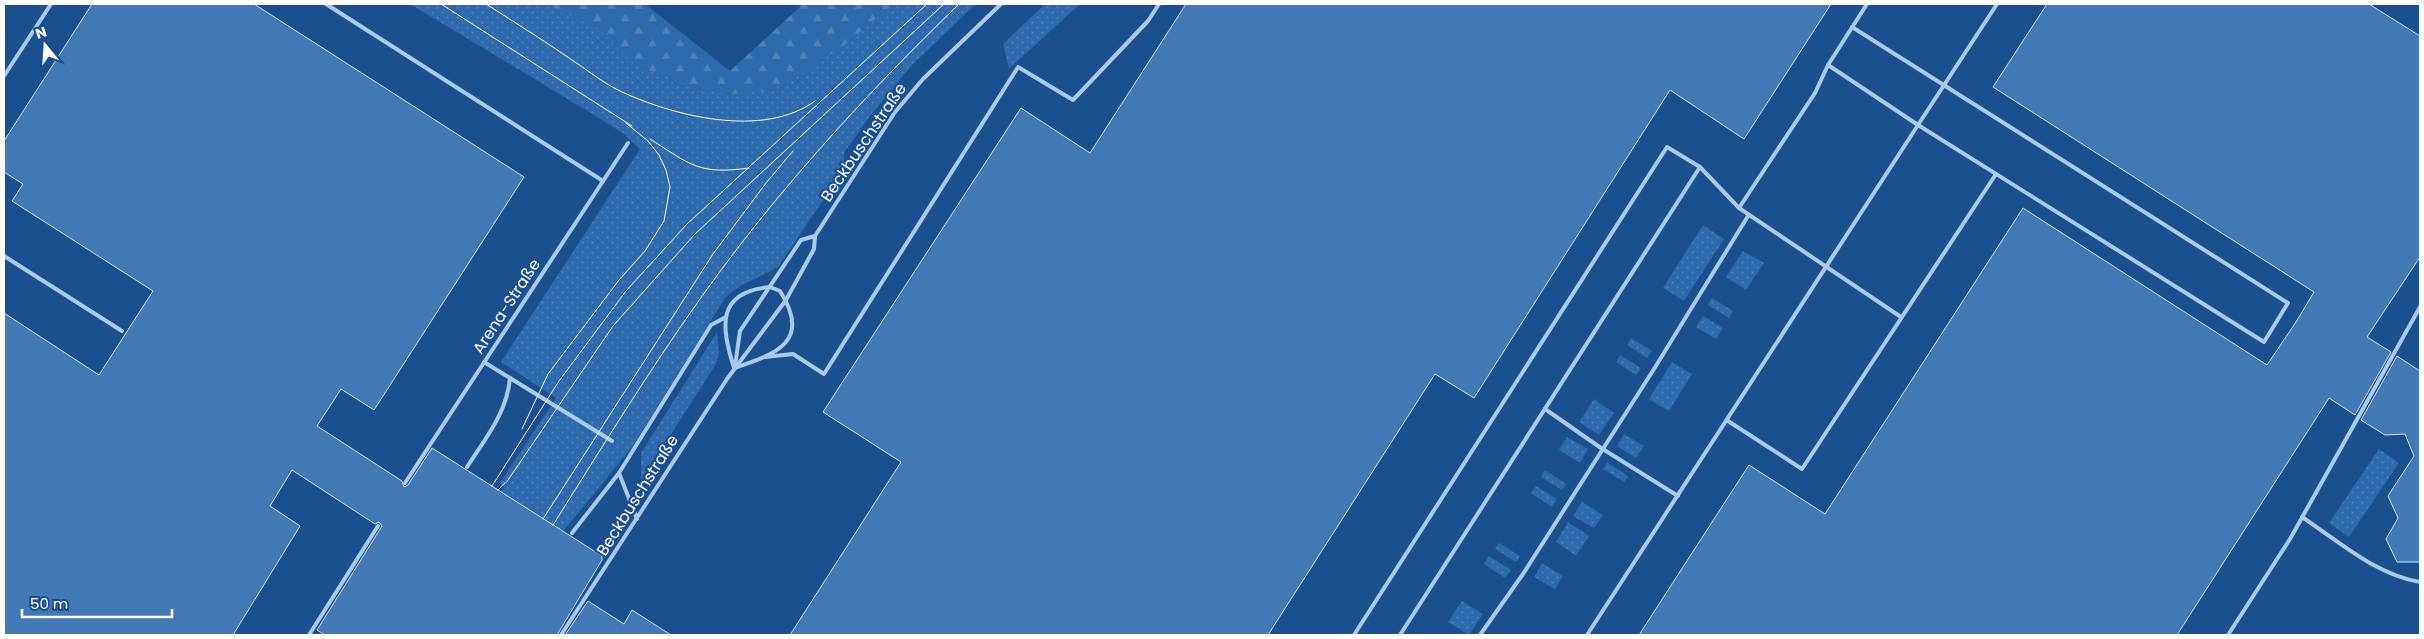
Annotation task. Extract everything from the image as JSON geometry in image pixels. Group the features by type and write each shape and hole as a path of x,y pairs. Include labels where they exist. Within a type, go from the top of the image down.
{"lane":[{"path":"4,76 51,4"},
{"path":"326,4 603,181"},
{"name":"Beckbuschstraße","path":"561,635 734,368 786,300 814,249 815,236 895,112 923,79 1001,4"},
{"path":"765,357 793,354 824,374 1018,67 1073,100 1148,21 1160,4"},
{"path":"1739,208 1815,94 1828,65 1867,4"},
{"path":"1587,635 1728,421 1770,351 1997,4"},
{"path":"1828,65 1918,125 2264,342 2288,303 1852,27"},
{"name":"Arena-Straße","path":"405,483 628,143"},
{"path":"1354,635 1667,147 1700,167 1748,216 1901,317"},
{"path":"1400,635 1700,167"},
{"path":"1728,421 1802,469 1996,174"},
{"path":"1480,635 1523,574 1695,305 1748,216"},
{"name":"Beckbuschstraße","path":"734,368 740,331 801,240 815,236"},
{"path":"4,256 122,331"},
{"path":"770,287 780,291 786,300 793,318 790,337 786,345 765,357 734,368 727,337 726,317 727,309 733,300 753,288 770,287"},
{"path":"2228,635 2290,539 2420,308"},
{"path":"572,533 619,473 711,326 726,317"},
{"path":"484,362 612,441"},
{"path":"467,467 501,414 509,392 510,378"},
{"path":"1545,409 1678,496"},
{"path":"619,473 637,519"},
{"path":"2302,517 2372,564 2402,579 2420,582"},
{"path":"309,635 378,526"}],"green space":[{"path":"410,4 550,4 556,10 596,26 634,63 679,85 732,94 849,42 893,4 976,4 913,64 870,116 844,153 844,169 778,267 744,284 725,298 633,446 561,534 499,496 504,487 500,483 556,398 501,362 640,149 624,134 599,118"},
{"path":"550,4 645,4 730,71 803,4 893,4 849,42 801,74 767,91 732,94 679,85 634,63 596,26 556,10"},
{"path":"1045,4 1080,4 1009,69 1003,44"},
{"path":"1703,225 1724,239 1684,301 1663,288"},
{"path":"1743,251 1764,263 1746,290 1726,277"},
{"path":"1712,298 1733,311 1729,318 1708,305"},
{"path":"1703,316 1723,328 1716,339 1696,327"},
{"path":"717,332 719,353 716,364 641,481 641,453"},
{"path":"1631,338 1652,351 1647,358 1627,345"},
{"path":"1620,355 1641,368 1636,375 1616,362"},
{"path":"1672,362 1692,374 1669,411 1649,399"},
{"path":"1594,399 1614,413 1599,435 1579,422"},
{"path":"1624,434 1644,446 1636,458 1617,446"},
{"path":"1567,437 1588,449 1580,463 1559,450"},
{"path":"2379,449 2399,463 2349,537 2329,523"},
{"path":"1607,462 1628,476 1624,482 1603,469"},
{"path":"1545,470 1566,484 1562,490 1541,477"},
{"path":"1536,486 1557,499 1552,507 1531,493"},
{"path":"1582,502 1603,515 1594,528 1573,516"},
{"path":"1568,522 1589,536 1576,556 1556,542"},
{"path":"1499,543 1520,556 1516,562 1495,549"},
{"path":"1489,556 1511,570 1505,578 1484,564"},
{"path":"1542,563 1563,576 1555,589 1534,577"},
{"path":"1462,601 1483,614 1469,635 1448,622"}],"building":[{"path":"92,4 254,4 524,177 374,410 341,389 317,426 402,481 404,487 408,485 432,448 602,556 602,560 557,635 325,635 317,630 382,526 379,522 375,524 292,470 270,506 300,526 233,635 4,635 4,313 99,375 153,291 12,201 23,184 4,172 4,141"},
{"path":"1186,4 1831,4 1744,139 1670,90 1474,398 1435,374 1268,635 790,635 901,462 823,412 1021,108 1090,153"},
{"path":"2047,4 2369,4 2420,36 2420,257 2367,337 2391,352 2355,415 2329,398 2177,635 1639,635 1749,465 1825,514 2023,208 2267,365 2296,322 2314,292 1993,87"},
{"path":"2397,356 2420,371 2420,562 2397,562 2386,539 2398,518 2388,496 2414,456 2405,434 2385,435 2361,420"},
{"path":"588,601 624,624 632,610 671,635 565,635"}],"tram line":[{"path":"441,4 632,126"},
{"path":"486,4 609,85 641,100 666,108 718,120 744,121 770,119 794,113 815,101"},
{"path":"492,486 559,381 626,291 687,224 927,4"},
{"path":"498,490 508,480 613,326 695,234 944,4"},
{"path":"553,525 662,354 729,259 791,183 856,109 959,4"},
{"path":"522,429 548,374 619,280 645,251 664,221 670,187 666,170 659,155 648,141 626,123"},
{"path":"650,139 696,166 718,170 749,168"},
{"path":"543,519 713,254 766,183 793,151"}]}
